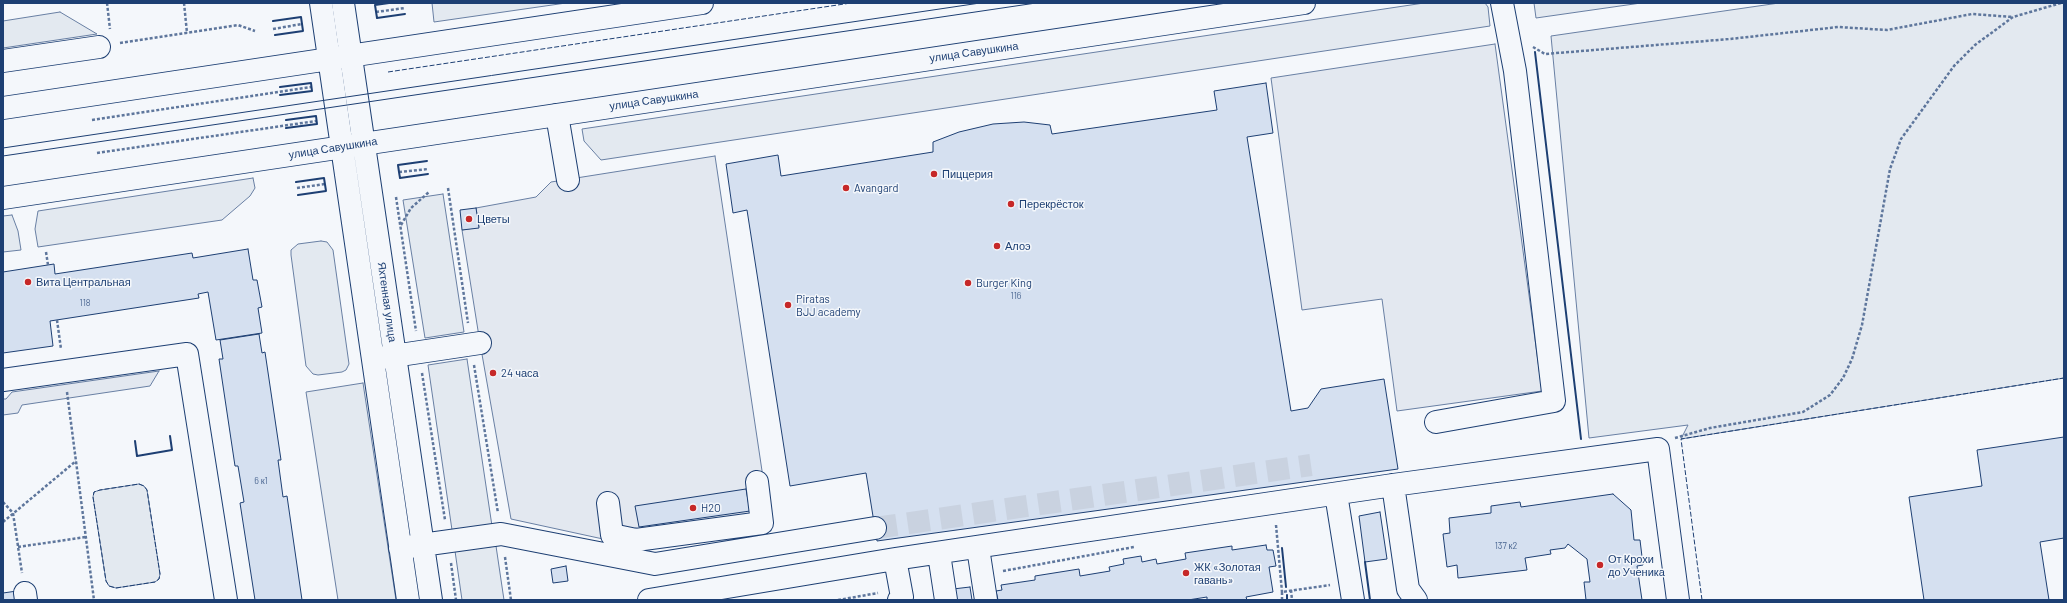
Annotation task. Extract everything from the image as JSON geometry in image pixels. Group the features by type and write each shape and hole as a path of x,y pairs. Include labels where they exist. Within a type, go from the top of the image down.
{"main road":[{"name":"Яхтенная улица","path":"321,3 408,600"},
{"name":"Яхтенная улица","path":"343,3 431,600"},
{"path":"3,108 329,60 620,9 702,3"},
{"name":"улица Савушкина","path":"3,198 1304,3"},
{"path":"1436,422 1554,401 1515,71 1502,3"},
{"path":"3,62 109,45"},
{"path":"557,115 568,180"},
{"path":"373,359 475,344"},
{"path":"3,380 187,354 226,600"},
{"path":"649,600 895,559 939,554 1393,485 1658,449 1678,600"},
{"path":"400,548 501,534 635,550 762,522 757,482"},
{"path":"1393,485 1408,589 1416,600"},
{"path":"1336,494 1351,591"},
{"path":"608,503 612,535 655,564 875,528"},
{"path":"978,548 986,600"},
{"path":"939,554 946,600"},
{"path":"895,559 900,595"}],"path":[{"path":"184,3 187,33"},
{"path":"1679,436 1710,428 1803,412 1830,395 1844,378 1852,359 1862,325 1890,169 1901,139 1954,66 1975,45 2013,17 2061,3"},
{"path":"376,12 405,8"},
{"path":"1561,53 1730,39 1838,27 1887,30 1972,14 2013,17"},
{"path":"273,29 302,24"},
{"path":"109,45 238,25 255,32"},
{"path":"92,120 311,87"},
{"path":"97,153 317,121"},
{"path":"399,172 428,169"},
{"path":"297,188 325,184"},
{"path":"448,188 475,344 511,600"},
{"path":"400,225 411,208 429,192"},
{"path":"396,196 456,600"},
{"path":"46,252 48,265"},
{"path":"57,320 65,371 94,600"},
{"path":"3,522 76,460"},
{"path":"3,502 13,513 25,597"},
{"path":"1282,521 1276,522 1282,600"},
{"path":"18,547 86,537"},
{"path":"982,574 1136,547"},
{"path":"1291,590 1292,600"},
{"path":"1282,592 1291,590 1351,591"},
{"path":"838,600 900,595"}],"shaded area":[{"path":"432,3 566,3 434,22"},
{"path":"1424,3 1485,3 1488,7 1490,26 601,160 584,141 582,129"},
{"path":"1534,3 1641,3 1536,18"},
{"path":"1779,3 2064,3 2064,378 1681,439 1688,425 1589,438 1551,36"},
{"path":"60,12 97,34 3,48 3,21"},
{"path":"1495,44 1542,391 1397,411 1382,299 1302,310 1271,78"},
{"path":"715,156 771,531 649,549 511,519 462,230 479,227 476,208 536,197 551,182"},
{"path":"253,178 255,188 250,196 222,220 38,247 35,229 38,211"},
{"path":"443,194 464,332 425,338 403,200"},
{"path":"12,215 18,231 21,250 3,252 3,216"},
{"path":"321,241 327,242 333,250 349,364 346,370 342,372 318,375 313,374 306,366 291,250 298,244"},
{"path":"467,359 492,526 452,530 428,365"},
{"path":"159,371 150,386 22,405 18,413 3,415 3,399 6,399 12,392"},
{"path":"363,383 396,600 338,600 306,392"},
{"path":"139,484 144,486 147,490 160,574 159,579 155,582 116,588 109,586 106,581 93,497 94,492"},
{"path":"496,546 504,600 462,600 455,551"}],"building":[{"path":"1266,83 1273,133 1247,137 1291,411 1308,408 1321,389 1384,379 1398,469 877,541 866,473 790,486 747,210 733,213 726,164 778,155 781,176 933,152 933,142 959,132 993,124 1024,122 1050,125 1052,134 1217,110 1214,91"},
{"name":"Цветы","path":"476,208 479,228 462,230 460,210"},
{"path":"248,249 253,280 257,280 262,307 258,308 262,333 216,340 208,292 198,294 199,298 50,321 53,346 3,353 3,272 54,264 55,274 192,253 193,258"},
{"path":"259,334 262,353 265,352 281,460 278,460 283,497 287,496 302,600 255,600 240,503 244,502 238,466 235,466 219,359 223,359 220,340"},
{"path":"2064,437 2064,538 2040,542 2049,600 1924,600 1909,497 1982,486 1977,450"},
{"name":"H2O","path":"746,489 750,511 639,527 635,506"},
{"path":"1613,494 1631,510 1634,540 1640,540 1643,565 1637,566 1642,600 1586,600 1584,582 1590,582 1587,559 1568,544 1565,548 1550,550 1551,554 1525,558 1527,570 1458,578 1457,565 1447,567 1443,534 1450,533 1449,518 1491,513 1491,506 1520,502 1521,507"},
{"path":"1380,512 1387,559 1365,562 1359,516"},
{"name":"ЖК «Золотая гавань»","path":"1266,545 1267,550 1273,550 1276,566 1269,567 1273,592 1246,597 1247,600 1207,600 1207,597 1188,600 998,600 996,591 1002,590 1001,585 1035,580 1035,576 1079,569 1080,576 1110,571 1109,567 1124,564 1123,559 1141,556 1142,562 1156,559 1157,564 1186,559 1185,553 1232,546 1232,550"},
{"path":"566,566 568,581 553,583 551,569"},
{"path":"970,587 972,600 955,600 953,589"},
{"path":"17,591 18,600 3,600 3,593"}],"tunnel":[{"path":"875,528 1311,465"}],"tram line":[{"path":"3,148 980,3"},
{"path":"3,156 1036,3"}],"fence":[{"path":"388,72 851,3"},
{"path":"1702,600 1681,439 2064,378"},
{"path":"139,484 144,486 147,490 160,574 159,579 155,582 116,588 109,586 106,581 93,497 94,492 139,484"}],"wall":[{"path":"389,3 375,5 377,18 405,14"},
{"path":"273,21 301,17 303,31 275,35"},
{"path":"1535,52 1581,439"},
{"path":"280,87 311,83 312,91 280,95"},
{"path":"286,120 316,116 317,124 286,128"},
{"path":"427,161 398,165 400,178 428,174"},
{"path":"296,182 324,178 326,191 298,195"},
{"path":"135,441 137,456 172,450 170,436"},
{"path":"1282,548 1286,587"},
{"path":"1365,562 1370,600"},
{"path":"1287,595 1287,600"}],"place":[{"name":"Пиццерия","path":"934,174"},
{"name":"Avangard","path":"846,188"},
{"name":"Перекрёсток","path":"1011,204"},
{"name":"Цветы","path":"469,219"},
{"name":"Алоэ","path":"997,246"},
{"name":"Вита Центральная","path":"28,282"},
{"name":"Burger King","path":"968,283"},
{"name":"Piratas BJJ academy","path":"788,305"},
{"name":"24 часа","path":"493,373"},
{"name":"H2O","path":"693,508"},
{"name":"От Крохи до Ученика","path":"1600,565"},
{"name":"ЖК «Золотая гавань»","path":"1186,573"}]}
